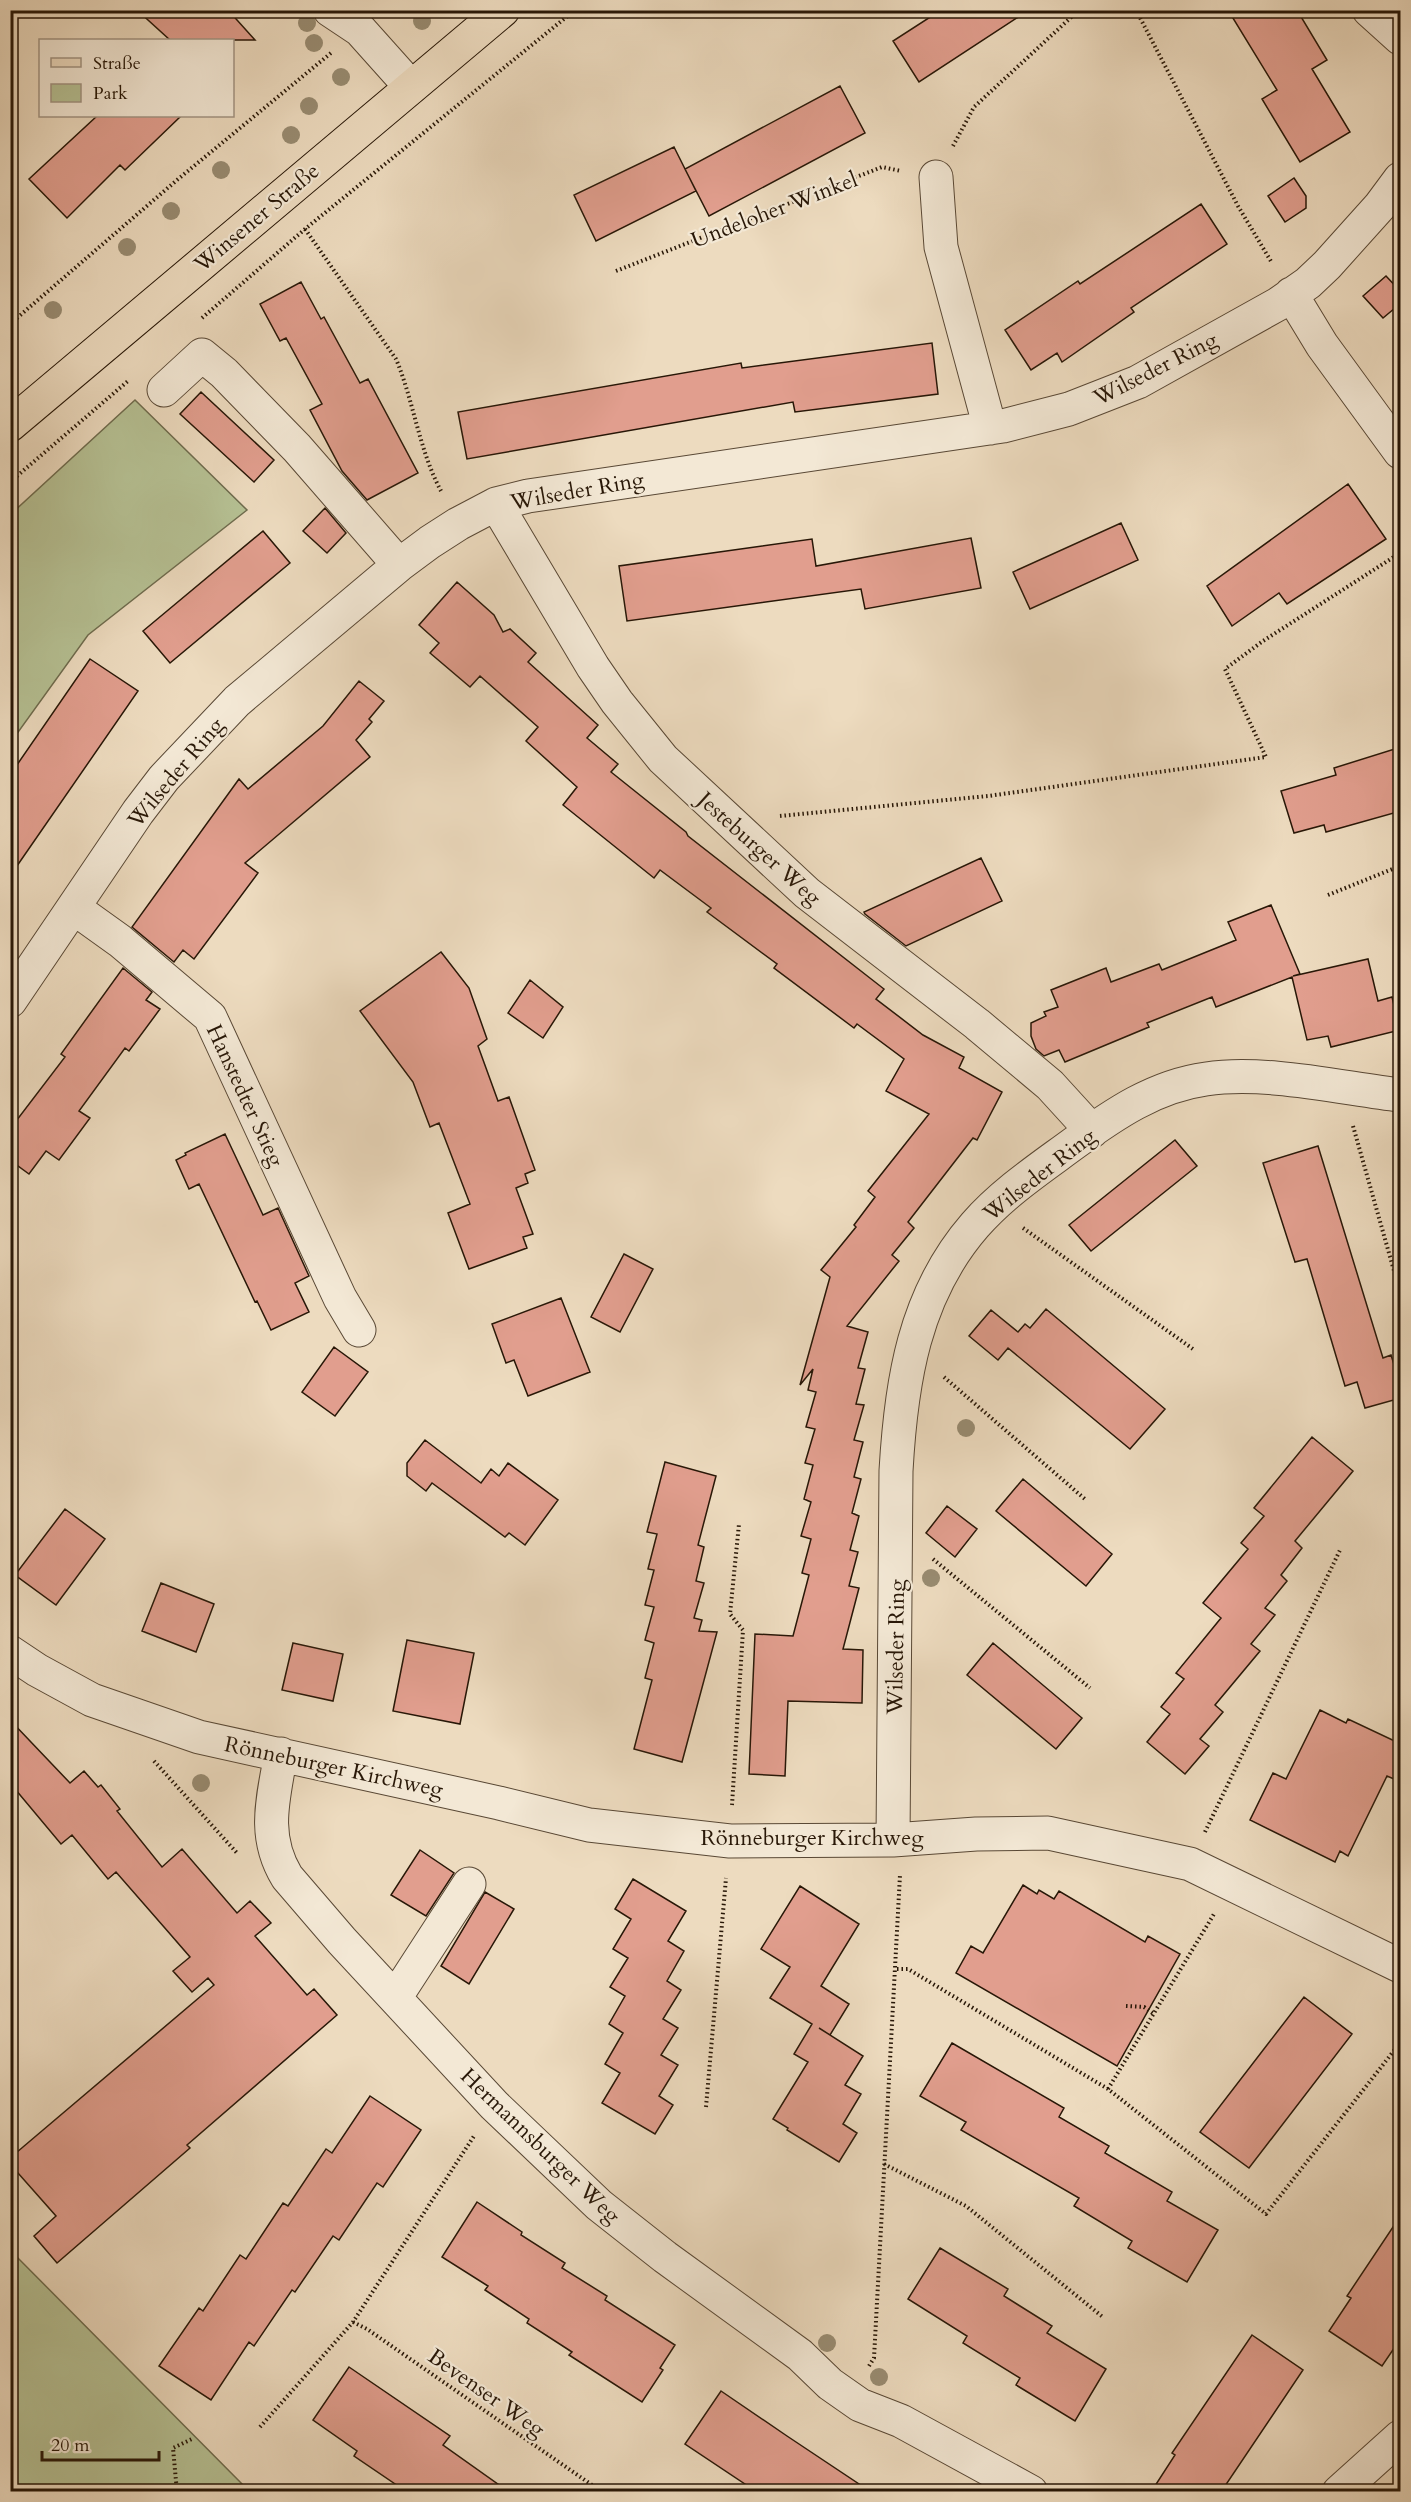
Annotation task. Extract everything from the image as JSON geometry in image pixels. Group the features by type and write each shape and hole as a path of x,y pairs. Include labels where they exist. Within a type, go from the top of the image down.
{"main road":[{"name":"Winsener Straße","path":"10,425 503,10"}],"street":[{"path":"330,10 360,30 411,87"},
{"path":"1369,10 1401,38"},
{"path":"936,177 941,247 990,428"},
{"name":"Wilseder Ring","path":"10,1001 138,812 192,746 237,701 399,565 458,524 496,504 528,496 990,428 1070,409 1138,382 1308,283 1380,206 1401,179"},
{"path":"1291,294 1322,345 1401,452"},
{"path":"164,390 202,355 224,373 297,448 399,565"},
{"name":"Jesteburger Weg","path":"496,504 593,667 617,702 663,759 807,893 977,1024 1050,1085 1092,1131"},
{"name":"Hanstedter Stieg","path":"74,908 120,940 210,1017 340,1298 359,1330"},
{"name":"Wilseder Ring","path":"893,1839 896,1471 902,1392 916,1334 933,1288 963,1241 994,1205 1092,1131 1157,1091 1207,1078 1236,1077 1275,1079 1401,1095"},
{"name":"Rönneburger Kirchweg","path":"10,1652 47,1676 106,1706 199,1737 589,1825 730,1841 893,1839 1048,1833 1190,1864 1401,1966"},
{"name":"Hermannsburger Weg","path":"281,1754 272,1808 271,1830 276,1855 287,1877 494,2105 599,2205 665,2258 800,2355 830,2384 860,2405 901,2421 983,2480 1031,2492"},
{"path":"395,1998 469,1884"},
{"path":"1339,2492 1401,2437"}],"path":[{"path":"198,321 305,229 575,10"},
{"path":"936,177 974,107 1079,10"},
{"path":"1136,10 1238,206 1291,294"},
{"path":"10,324 177,180 360,30"},
{"name":"Undeloher Winkel","path":"616,271 882,167 936,177"},
{"path":"280,197 396,359 405,381 429,468 458,524"},
{"path":"10,482 136,375"},
{"path":"778,816 988,796 1266,758 1225,669 1263,641 1401,553"},
{"path":"1328,895 1401,866"},
{"path":"1353,1089 1352,1122 1401,1292"},
{"path":"994,1205 1044,1244 1193,1349"},
{"path":"909,1361 936,1370 1086,1500"},
{"path":"705,2107 730,1841 743,1630 730,1614 740,1524"},
{"path":"896,1541 925,1552 1090,1688"},
{"path":"1190,1864 1341,1548"},
{"path":"150,1756 241,1857 287,1877"},
{"path":"848,2396 874,2358 901,1871 893,1839"},
{"path":"1108,2089 1233,1883"},
{"path":"897,1969 908,1969 1108,2089 1266,2214 1401,2043"},
{"path":"1126,2006 1144,2007 1155,2014"},
{"path":"260,2427 353,2322 494,2105"},
{"path":"884,2164 966,2206 1104,2318"},
{"name":"Bevenser Weg","path":"353,2322 367,2329 602,2492"},
{"path":"177,2492 173,2448 194,2438"}],"green space":[{"path":"135,400 247,510 88,635 11,742 11,514"},
{"path":"10,2250 249,2491 11,2491"}],"building":[{"path":"137,10 228,10 255,40 234,39 169,39"},
{"path":"941,10 1029,10 919,82 893,41"},
{"path":"1228,10 1297,10 1327,60 1312,69 1350,132 1300,162 1262,99 1277,90"},
{"path":"840,86 865,133 709,216 685,169"},
{"path":"96,117 180,117 125,170 120,165 67,218 29,179"},
{"path":"674,147 696,191 596,241 574,195"},
{"path":"1294,178 1306,196 1306,208 1285,222 1268,196"},
{"path":"1201,204 1227,244 1131,308 1134,312 1062,362 1057,353 1031,370 1005,330 1078,281 1080,284"},
{"path":"1386,276 1401,292 1401,303 1383,318 1363,296"},
{"path":"301,282 321,319 324,317 360,383 368,379 418,473 367,500 342,471 310,410 322,404 286,338 280,341 260,304"},
{"path":"932,343 938,394 795,412 793,402 467,459 458,412 741,363 742,368"},
{"path":"201,392 274,460 254,482 180,414"},
{"path":"1348,484 1386,539 1287,604 1279,593 1232,626 1207,586"},
{"path":"325,508 346,533 327,553 303,531"},
{"path":"1121,523 1138,560 1030,609 1013,572"},
{"path":"263,531 290,563 170,663 143,631"},
{"path":"971,538 981,588 865,609 861,589 627,621 619,566 812,539 816,566"},
{"path":"457,582 494,615 503,632 510,629 536,653 528,662 598,725 587,738 618,764 611,772 688,836 884,989 876,999 923,1035 964,1057 959,1068 1002,1092 977,1140 973,1138 908,1222 914,1228 892,1255 899,1261 847,1326 868,1332 858,1368 865,1369 856,1404 864,1405 854,1440 863,1442 854,1477 861,1479 852,1513 859,1516 850,1550 858,1552 849,1586 859,1588 843,1649 863,1650 862,1703 788,1701 785,1776 749,1774 755,1634 793,1636 809,1575 802,1573 811,1539 801,1536 811,1502 804,1499 813,1465 805,1463 815,1429 806,1427 816,1392 808,1390 813,1369 800,1385 830,1277 821,1270 856,1227 854,1225 875,1197 868,1191 929,1114 886,1091 904,1059 857,1024 854,1028 774,968 777,964 707,912 711,908 660,870 654,878 563,805 577,787 526,741 538,727 480,676 470,687 430,653 439,643 419,625"},
{"path":"90,659 138,691 10,876 10,775"},
{"path":"359,681 384,701 369,719 372,722 356,740 370,757 245,863 258,873 194,959 183,950 174,962 132,927 239,779 248,789 323,726"},
{"path":"1401,747 1401,811 1326,832 1324,825 1294,833 1281,791 1336,775 1334,768"},
{"path":"981,858 1002,901 906,946 864,912"},
{"path":"1271,905 1300,974 1293,976 1368,959 1378,1001 1392,997 1400,1030 1331,1047 1328,1036 1307,1040 1292,977 1216,1007 1212,997 1147,1023 1149,1027 1065,1062 1059,1050 1044,1056 1036,1049 1031,1036 1031,1023 1046,1016 1044,1012 1058,1007 1051,990 1106,968 1111,982 1159,964 1162,970 1236,940 1228,922"},
{"path":"441,952 469,988 487,1039 478,1046 498,1101 509,1097 535,1170 525,1174 528,1183 516,1188 533,1234 523,1237 527,1248 469,1269 448,1213 470,1204 439,1123 430,1127 413,1082 360,1011"},
{"path":"123,968 152,992 146,1000 160,1009 129,1051 125,1048 79,1111 90,1118 59,1160 46,1151 29,1174 10,1160 10,1129 65,1057 61,1054"},
{"path":"530,980 563,1007 543,1038 508,1013"},
{"path":"225,1134 263,1215 278,1208 309,1276 295,1283 309,1312 271,1330 257,1301 255,1302 199,1184 189,1189 176,1160 186,1155 185,1153"},
{"path":"1175,1140 1197,1166 1091,1251 1069,1225"},
{"path":"1318,1146 1383,1358 1391,1355 1401,1387 1401,1398 1365,1408 1357,1382 1345,1386 1307,1259 1295,1262 1263,1163"},
{"path":"624,1254 653,1269 620,1332 591,1317"},
{"path":"561,1298 590,1372 528,1396 514,1360 506,1363 492,1324"},
{"path":"1046,1309 1165,1409 1130,1449 1008,1348 998,1360 969,1336 991,1310 1018,1332 1025,1324 1030,1328"},
{"path":"334,1347 368,1372 335,1416 302,1392"},
{"path":"1312,1437 1353,1471 1295,1541 1302,1548 1281,1575 1287,1581 1265,1608 1275,1615 1251,1644 1260,1651 1215,1705 1223,1712 1200,1739 1209,1746 1185,1774 1147,1742 1170,1714 1161,1707 1184,1679 1176,1673 1221,1618 1203,1603 1248,1549 1241,1543 1264,1516 1254,1508"},
{"path":"425,1440 481,1483 491,1469 499,1476 508,1463 558,1500 525,1545 509,1533 505,1537 432,1483 426,1491 407,1476 407,1463"},
{"path":"665,1462 716,1476 698,1545 704,1547 696,1581 704,1583 694,1618 702,1620 699,1631 717,1632 682,1762 634,1749 652,1680 645,1678 654,1643 645,1640 654,1607 645,1605 654,1570 648,1569 657,1534 647,1532"},
{"path":"1023,1479 1112,1554 1086,1586 996,1511"},
{"path":"947,1506 977,1529 955,1557 926,1533"},
{"path":"65,1509 105,1539 56,1605 15,1575"},
{"path":"161,1583 214,1604 196,1652 142,1631"},
{"path":"407,1640 474,1653 460,1724 393,1711"},
{"path":"293,1643 343,1654 333,1701 282,1690"},
{"path":"993,1643 1082,1718 1056,1749 967,1675"},
{"path":"1320,1710 1346,1723 1348,1719 1401,1744 1401,1782 1387,1776 1348,1856 1340,1851 1335,1862 1250,1820 1273,1773 1286,1779"},
{"path":"10,1720 70,1783 84,1771 98,1787 101,1785 120,1809 117,1811 162,1867 182,1849 237,1913 250,1901 271,1923 255,1936 307,1995 314,1989 337,2015 187,2145 190,2148 57,2263 34,2236 56,2216 10,2164 10,2158 214,1985 208,1978 192,1992 173,1971 190,1957 164,1927 116,1872 108,1879 72,1835 61,1844 10,1783"},
{"path":"420,1850 454,1873 426,1916 391,1895"},
{"path":"633,1879 686,1911 668,1941 684,1951 667,1981 681,1990 663,2019 678,2028 661,2055 678,2065 659,2096 673,2105 655,2134 602,2103 620,2073 605,2064 623,2033 609,2024 625,1996 610,1987 628,1958 613,1949 631,1919 615,1909"},
{"path":"1023,1885 1037,1894 1039,1890 1054,1899 1059,1891 1145,1942 1148,1936 1180,1954 1117,2066 956,1973 971,1946 983,1953"},
{"path":"800,1886 859,1924 821,1986 849,2004 830,2035 863,2056 845,2085 861,2094 843,2124 857,2133 839,2162 773,2119 808,2062 794,2054 812,2024 770,1998 790,1967 761,1949"},
{"path":"485,1892 514,1909 469,1984 441,1966"},
{"path":"1304,1997 1352,2034 1249,2168 1200,2132"},
{"path":"952,2043 1064,2108 1059,2117 1109,2146 1105,2153 1172,2192 1167,2201 1218,2230 1187,2282 1128,2248 1132,2241 1074,2206 1079,2198 961,2130 966,2122 920,2096"},
{"path":"370,2096 421,2130 383,2187 377,2183 339,2240 333,2236 295,2292 292,2290 254,2346 249,2342 211,2400 159,2366 199,2308 203,2311 240,2255 246,2259 283,2203 288,2206 326,2149 332,2153"},
{"path":"477,2202 522,2232 521,2235 565,2263 562,2268 607,2296 605,2300 675,2345 660,2368 663,2370 642,2402 569,2355 572,2352 527,2323 529,2319 485,2290 488,2286 442,2257"},
{"path":"1401,2215 1401,2338 1382,2366 1329,2331 1351,2298 1347,2296"},
{"path":"940,2248 1008,2289 1004,2296 1052,2326 1047,2333 1106,2369 1075,2421 1016,2385 1020,2378 963,2343 967,2336 908,2299"},
{"path":"1252,2335 1303,2370 1221,2492 1151,2492 1175,2455 1172,2453"},
{"path":"349,2367 450,2436 443,2445 509,2492 407,2492 354,2456 357,2451 313,2420"},
{"path":"721,2391 871,2492 757,2492 685,2444"}]}
